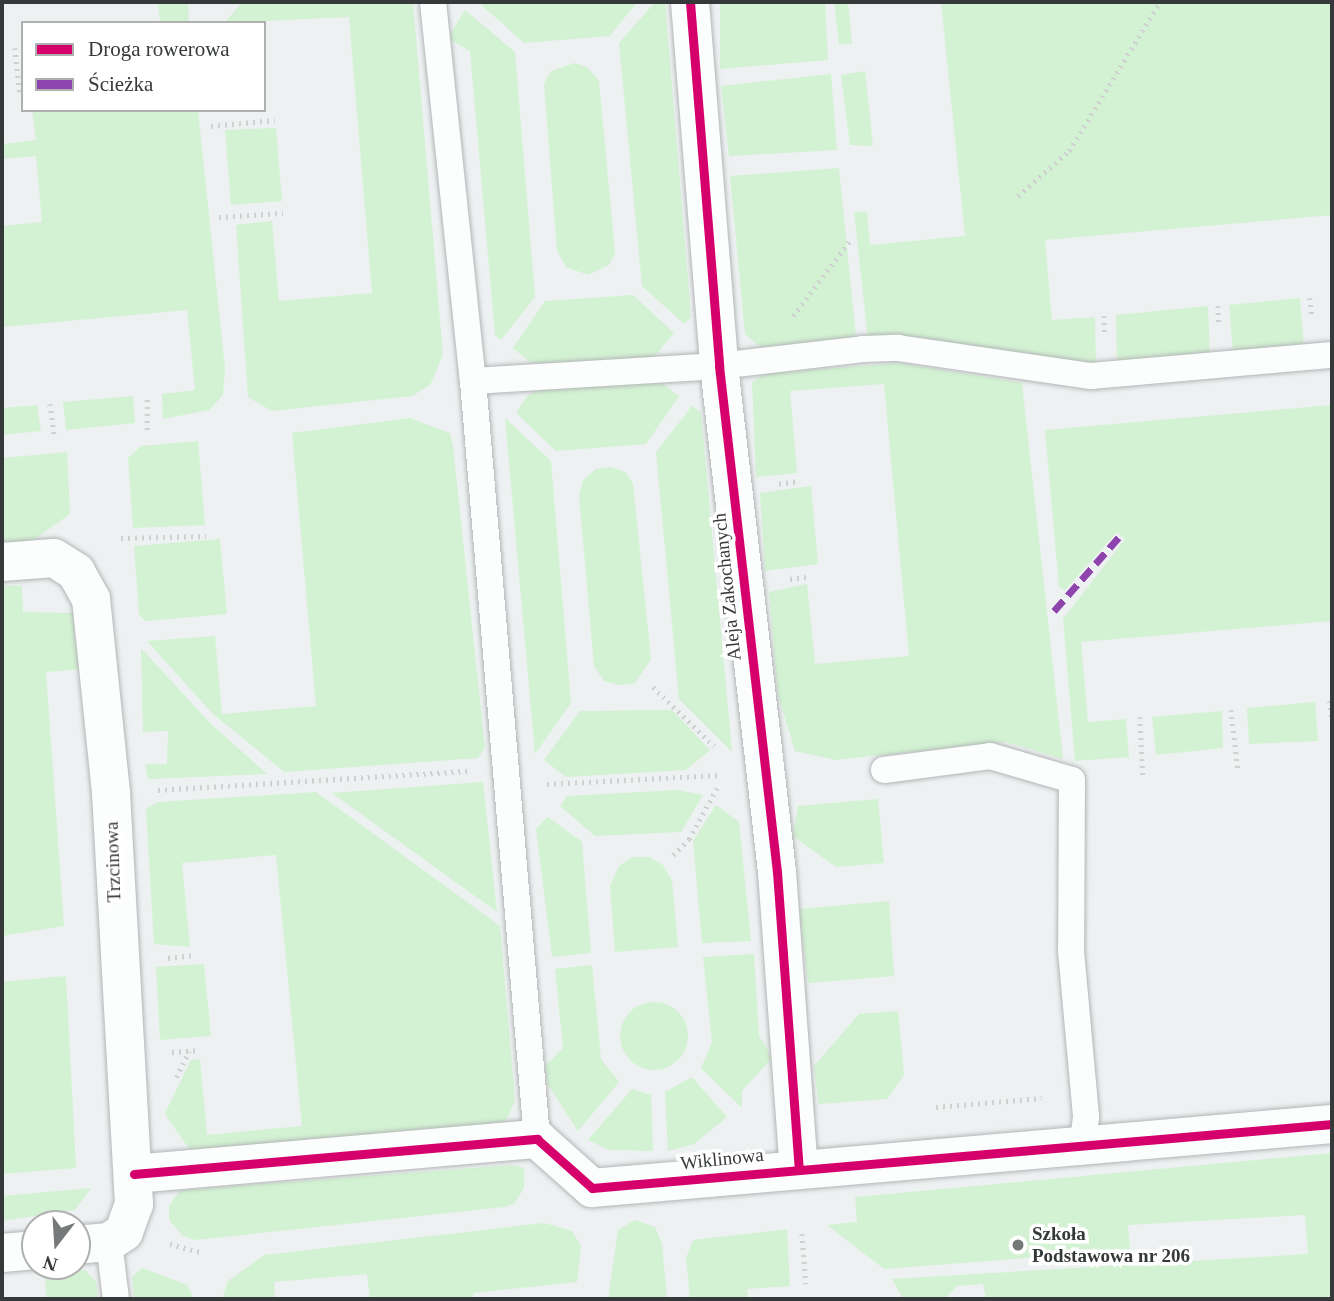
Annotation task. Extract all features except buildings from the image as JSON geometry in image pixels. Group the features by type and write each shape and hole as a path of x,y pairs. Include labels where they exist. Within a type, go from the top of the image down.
{"street":[{"name":"Aleja Zakochanych","path":"690,2 719,366 777,872 799,1169"},
{"name":"Trzcinowa","path":"2,562 54,558 76,572 91,599 111,793 116,934 134,1174 132,1217 103,1240"},
{"name":"Wiklinowa","path":"537,1139 592,1188 1083,1143 1332,1124"},
{"path":"134,1174 537,1139"},
{"path":"2,1253 21,1251"}],"lane":[{"path":"433,2 473,381 537,1139"},
{"path":"473,381 719,366 898,348 1091,376 1332,355"},
{"path":"884,770 990,756 1072,780 1071,951 1086,1117 1083,1143"},
{"path":"103,1240 116,1299"}],"path":[{"path":"1018,195 1069,151 1160,2"},
{"path":"15,48 20,94"},
{"path":"211,126 275,120"},
{"path":"219,217 283,213"},
{"path":"761,361 852,239"},
{"path":"147,430 148,395"},
{"path":"50,404 55,439"},
{"path":"121,538 206,536"},
{"path":"653,687 719,751"},
{"path":"1330,701 1332,719"},
{"path":"1231,710 1238,769"},
{"path":"1140,718 1143,775"},
{"path":"673,855 689,839 724,774 722,763"},
{"path":"111,793 482,770 508,780 560,785 724,774"},
{"path":"167,1052 199,1050"},
{"path":"802,1234 806,1284"}],"green space":[{"path":"158,2 188,2 189,21 160,21"},
{"path":"413,2 443,355 430,385 412,396 272,411 248,397 236,225 272,221 279,301 372,293 349,17 226,21 241,4"},
{"path":"478,2 637,2 610,36 524,43"},
{"path":"655,2 665,2 691,317 684,324 642,286 619,43"},
{"path":"720,2 825,2 828,60 720,69"},
{"path":"834,2 848,2 852,44 839,44"},
{"path":"941,2 1332,2 1332,215 1045,240 1052,320 1095,317 1096,364 868,340 854,212 867,212 870,245 965,236"},
{"path":"465,10 515,52 535,297 501,340 495,335 470,51 448,38"},
{"path":"575,63 587,67 599,81 615,253 609,265 588,275 566,267 557,251 544,84 551,71"},
{"path":"865,71 873,146 850,145 841,75"},
{"path":"831,74 837,150 729,156 721,86"},
{"path":"32,112 198,112 225,369 223,395 209,410 163,419 162,394 195,390 187,310 2,327 2,226 42,222 36,156 2,159 2,144 36,140"},
{"path":"276,128 282,201 231,205 225,130"},
{"path":"839,168 856,338 761,348 745,334 730,176"},
{"path":"633,295 674,333 654,357 535,366 513,348 545,301"},
{"path":"1300,298 1304,348 1233,352 1229,305"},
{"path":"1208,306 1210,355 1117,363 1116,315"},
{"path":"900,363 1022,383 1063,759 1006,742 835,760 795,751 778,695 769,592 807,584 815,664 909,656 884,384 790,391 797,473 756,477 752,382 766,373"},
{"path":"655,378 679,396 646,444 556,451 516,413 527,396 545,386"},
{"path":"133,396 135,423 66,430 63,402"},
{"path":"37,405 41,431 2,435 2,408"},
{"path":"1332,405 1332,621 1081,642 1088,722 1126,719 1129,757 1075,761 1063,619 1125,539 1117,532 1065,590 1059,587 1045,430"},
{"path":"692,406 701,412 732,752 679,699 656,452"},
{"path":"410,418 450,433 453,446 485,748 478,758 284,772 212,713 147,641 215,636 222,714 316,706 292,433"},
{"path":"505,418 551,461 571,703 535,754"},
{"path":"198,441 205,525 133,528 128,458 141,446"},
{"path":"67,452 70,514 31,542 2,543 2,458"},
{"path":"611,467 626,472 633,484 651,659 635,683 619,685 604,681 594,666 579,495 583,480 596,469"},
{"path":"811,486 818,564 765,571 760,493"},
{"path":"220,539 227,614 145,621 139,614 134,546"},
{"path":"2,585 22,586 23,612 75,613 85,669 46,672 64,926 2,936"},
{"path":"141,648 210,723 267,774 148,779 145,764 167,764 168,731 143,732"},
{"path":"1315,702 1318,741 1249,744 1247,708"},
{"path":"672,710 710,750 686,770 566,777 544,760 580,711"},
{"path":"1222,711 1223,748 1156,755 1152,717"},
{"path":"483,782 497,912 332,793"},
{"path":"677,790 703,795 681,832 595,836 560,806 567,796"},
{"path":"316,792 500,926 515,1101 504,1125 193,1154 168,1119 165,1113 191,1060 200,1059 207,1135 302,1126 276,855 182,863 190,947 154,944 146,809 158,802"},
{"path":"878,799 884,863 836,867 793,836 798,806"},
{"path":"716,805 739,822 751,941 702,943 693,841"},
{"path":"548,817 582,842 591,953 552,957 536,829"},
{"path":"632,857 649,857 663,865 672,881 678,947 615,952 610,886 619,866"},
{"path":"889,901 894,976 808,983 799,909"},
{"path":"754,954 759,1035 772,1058 742,1091 742,1108 701,1068 712,1042 703,957"},
{"path":"204,964 211,1036 160,1040 156,967"},
{"path":"592,965 601,1059 619,1082 578,1131 548,1085 545,1066 563,1048 555,969"},
{"path":"66,976 76,1168 2,1174 2,982"},
{"path":"654,1002 667,1005 678,1012 685,1023 688,1036 685,1049 678,1060 667,1067 654,1070 641,1067 630,1060 623,1049 620,1036 623,1023 630,1012 641,1005"},
{"path":"898,1011 904,1075 887,1099 819,1104 814,1066 859,1014"},
{"path":"692,1077 727,1117 694,1144 668,1151 665,1092"},
{"path":"632,1089 651,1095 653,1151 609,1150 588,1140"},
{"name":"Szkoła Podstawowa nr 206","path":"1332,1153 1332,1299 986,1299 983,1284 957,1286 945,1299 903,1299 892,1279 1308,1254 1305,1215 1128,1225 1130,1250 884,1269 827,1225 857,1222 855,1197"},
{"path":"512,1165 524,1168 524,1188 514,1204 504,1207 196,1240 183,1236 169,1220 169,1206 180,1190"},
{"path":"91,1188 75,1210 21,1210 21,1218 2,1221 2,1196"},
{"path":"635,1220 655,1227 662,1244 667,1299 608,1299 618,1230"},
{"path":"544,1223 572,1231 581,1246 577,1282 473,1293 473,1299 370,1299 367,1274 274,1282 275,1299 222,1299 228,1281 264,1255"},
{"path":"787,1229 790,1286 747,1289 748,1299 690,1299 686,1258 693,1240"},
{"path":"142,1268 187,1285 194,1299 134,1299 132,1277"},
{"path":"91,1277 96,1282 98,1299 46,1299 45,1280 91,1280"}],"marked path":[{"path":"1054,611 1119,537"}],"cycle path":[{"path":"690,2 719,366 777,872 799,1169"},
{"path":"134,1174 537,1139 592,1188 1332,1124"}],"place":[{"name":"Szkoła Podstawowa nr 206","path":"1018,1245"}]}
